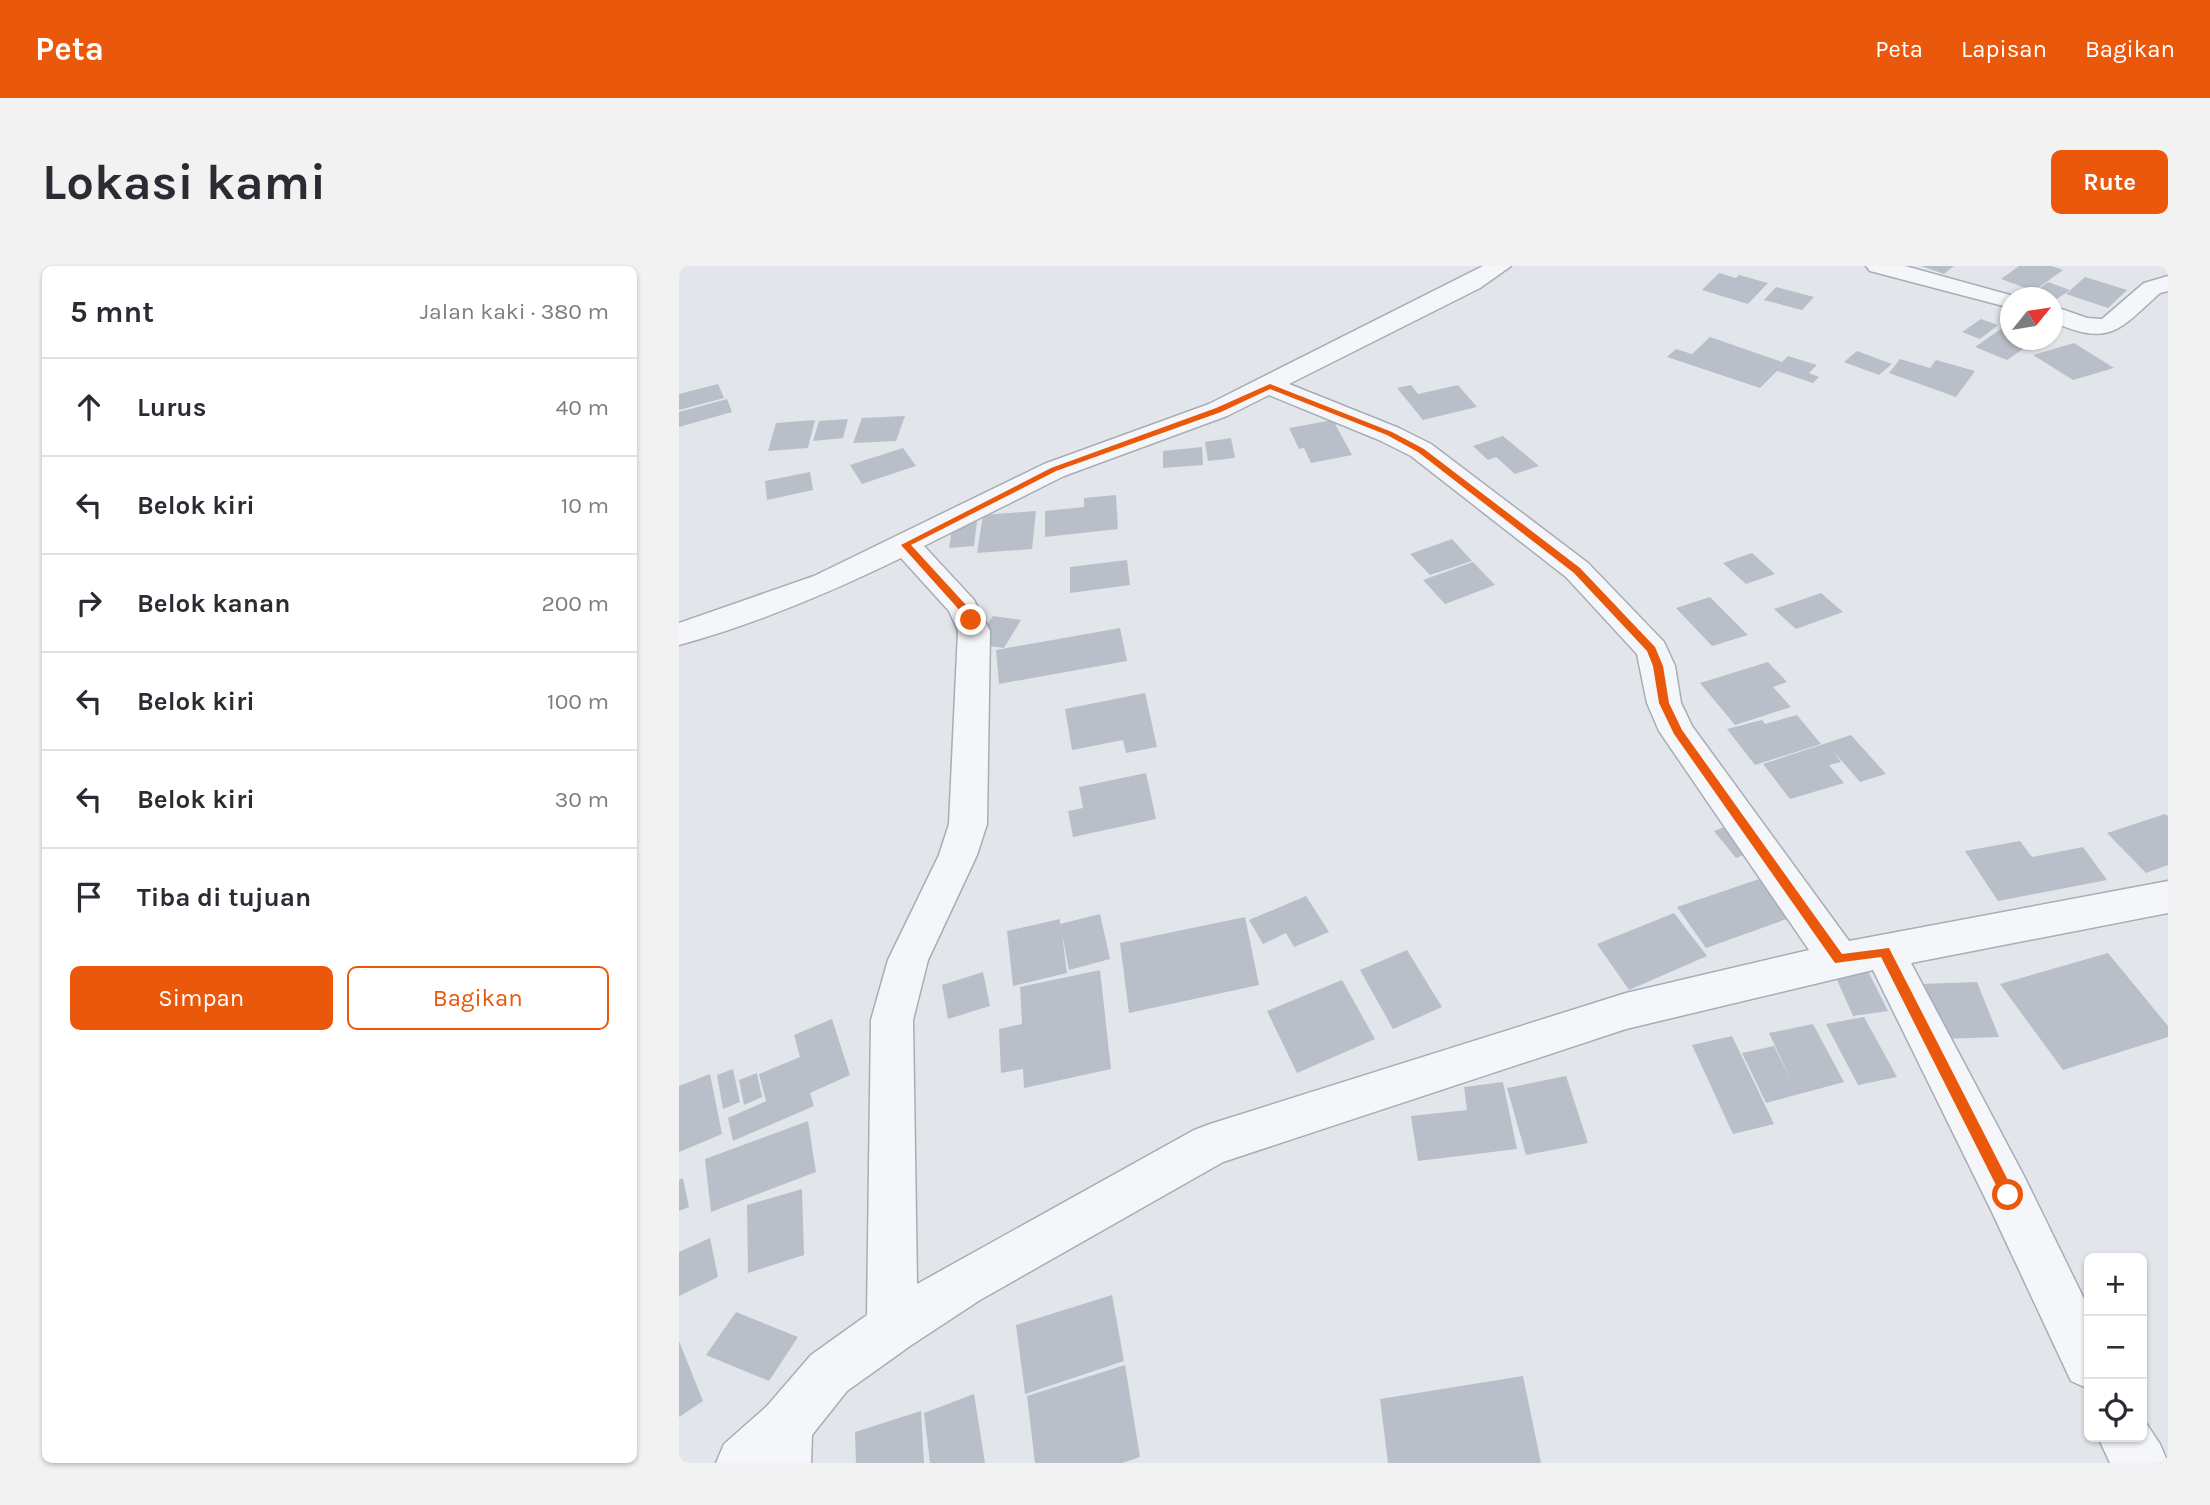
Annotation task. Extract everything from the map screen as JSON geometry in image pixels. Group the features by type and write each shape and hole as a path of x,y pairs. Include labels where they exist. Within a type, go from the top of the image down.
{"street":[{"path":"679,634 790,597 906,545 1053,470 1218,410 1472,283 1499,266"},
{"path":"1878,266 2000,298"},
{"path":"2063,317 2085,326 2110,325 2152,288 2168,283"},
{"path":"1270,386 1389,434 1421,450 1577,570 1652,650 1658,666 1664,703 1677,732 1839,960"},
{"path":"892,1328 892,1020 908,960 958,855 968,824 974,631 963,607 906,545"},
{"path":"743,1463 785,1444 829,1373 892,1328 963,1283 1210,1145 1626,1011 1839,960 2168,897"},
{"path":"1884,951 2008,1195 2084,1353"},
{"path":"2128,1442 2141,1463"}],"building":[{"path":"1921,266 1954,266 1944,274"},
{"path":"2019,266 2051,266 2063,270 2040,287 2023,287 2001,279"},
{"path":"1719,273 1768,283 1748,304 1702,290"},
{"path":"2085,277 2127,290 2108,308 2066,294"},
{"path":"2048,282 2062,287 2042,287"},
{"path":"1776,287 1814,297 1802,310 1764,300"},
{"path":"1981,319 1998,325 1980,339 1962,332"},
{"path":"2000,330 2000,350 2022,350 2007,360 1975,347"},
{"path":"1710,337 1782,362 1788,356 1817,365 1809,373 1819,377 1813,383 1777,371 1760,388 1667,357 1676,349 1692,354"},
{"path":"2074,343 2114,368 2073,380 2033,355 2050,350 2063,350 2063,346"},
{"path":"1857,351 1892,364 1879,375 1844,362"},
{"path":"1900,359 1930,368 1936,360 1975,371 1956,397 1889,373"},
{"path":"718,384 724,398 679,410 679,394"},
{"path":"1411,385 1418,394 1458,385 1477,407 1423,420 1397,388"},
{"path":"727,399 732,412 679,427 679,412"},
{"path":"905,416 896,441 853,443 862,418"},
{"path":"848,419 843,438 813,441 819,421"},
{"path":"815,420 808,448 768,451 776,423"},
{"path":"1333,420 1352,455 1311,463 1304,448 1299,449 1289,428"},
{"path":"1503,436 1539,466 1515,474 1496,457 1488,460 1473,446"},
{"path":"1231,438 1235,458 1208,461 1205,442"},
{"path":"1202,447 1203,465 1163,468 1163,451"},
{"path":"903,448 916,466 862,484 850,465"},
{"path":"810,472 813,490 767,500 765,481"},
{"path":"1116,495 1118,529 1045,537 1045,511 1084,507 1084,498"},
{"path":"1036,511 1032,549 977,553 983,515"},
{"path":"977,521 974,546 949,548 953,523"},
{"path":"1452,539 1472,561 1430,575 1410,554"},
{"path":"1752,553 1775,574 1746,584 1723,563"},
{"path":"1127,560 1130,585 1070,593 1070,567"},
{"path":"1473,562 1495,585 1445,604 1423,580"},
{"path":"1821,593 1843,612 1796,629 1774,609"},
{"path":"1710,597 1748,635 1712,646 1676,608"},
{"path":"993,616 1021,620 1004,648 975,644"},
{"path":"1120,628 1127,661 999,684 996,650"},
{"path":"1768,662 1787,682 1773,687 1791,707 1735,725 1700,683"},
{"path":"1145,693 1157,747 1126,753 1123,740 1072,750 1065,709"},
{"path":"1797,715 1821,744 1755,765 1727,729 1762,720 1765,724"},
{"path":"1851,735 1886,774 1860,782 1834,752 1841,762 1829,765 1844,783 1790,799 1763,764"},
{"path":"1146,773 1156,819 1073,837 1068,811 1083,808 1079,787"},
{"path":"2165,814 2168,816 2168,865 2146,873 2107,833"},
{"path":"1737,822 1760,849 1736,858 1714,831"},
{"path":"2020,841 2032,857 2083,847 2107,880 1998,901 1965,851"},
{"path":"1765,877 1795,916 1706,948 1677,907"},
{"path":"1306,896 1329,932 1294,947 1286,933 1263,944 1249,920"},
{"path":"1674,913 1707,956 1629,990 1597,944"},
{"path":"1100,914 1110,959 1069,970 1062,934 1067,973 1013,986 1007,931 1060,919 1060,924"},
{"path":"1245,917 1259,985 1129,1013 1120,943"},
{"path":"1407,950 1442,1007 1393,1029 1360,970"},
{"path":"2108,953 2168,1026 2168,1037 2063,1070 2000,984"},
{"path":"1867,969 1888,1011 1853,1016 1834,973"},
{"path":"1100,970 1111,1069 1024,1088 1023,1069 1001,1073 999,1029 1022,1024 1020,987"},
{"path":"983,972 990,1006 948,1019 942,985"},
{"path":"1342,980 1375,1039 1297,1073 1267,1011"},
{"path":"1977,982 1999,1037 1942,1039 1921,984"},
{"path":"1864,1017 1897,1077 1858,1085 1826,1024"},
{"path":"832,1019 850,1075 810,1093 814,1106 733,1141 728,1118 766,1101 759,1074 800,1057 794,1035"},
{"path":"1813,1024 1844,1082 1766,1103 1742,1053 1774,1046 1792,1082 1769,1033"},
{"path":"1732,1036 1774,1124 1733,1134 1692,1045"},
{"path":"733,1069 740,1102 723,1109 717,1075"},
{"path":"757,1073 762,1097 744,1105 739,1080"},
{"path":"710,1074 722,1134 679,1152 679,1086"},
{"path":"1566,1076 1588,1143 1526,1155 1507,1088"},
{"path":"1503,1082 1517,1149 1418,1161 1411,1116 1467,1110 1464,1087"},
{"path":"808,1121 816,1172 711,1212 705,1159"},
{"path":"683,1178 689,1207 679,1211 679,1180"},
{"path":"802,1189 804,1255 748,1273 747,1205"},
{"path":"710,1238 718,1277 679,1296 679,1252"},
{"path":"1112,1295 1124,1361 1025,1394 1016,1325"},
{"path":"736,1312 798,1337 769,1381 706,1355"},
{"path":"679,1341 703,1401 679,1417"},
{"path":"1125,1365 1140,1457 1122,1463 1035,1463 1027,1396"},
{"path":"1523,1376 1541,1463 1388,1463 1380,1399"},
{"path":"974,1394 985,1463 930,1463 924,1413"},
{"path":"921,1411 924,1463 856,1463 855,1432"}],"route":[{"path":"971,620 963,607 906,545 1053,470 1218,410 1270,386 1389,434 1421,450 1577,570 1652,650 1658,666 1664,703 1677,732 1839,960 1884,951 2008,1195"}]}
